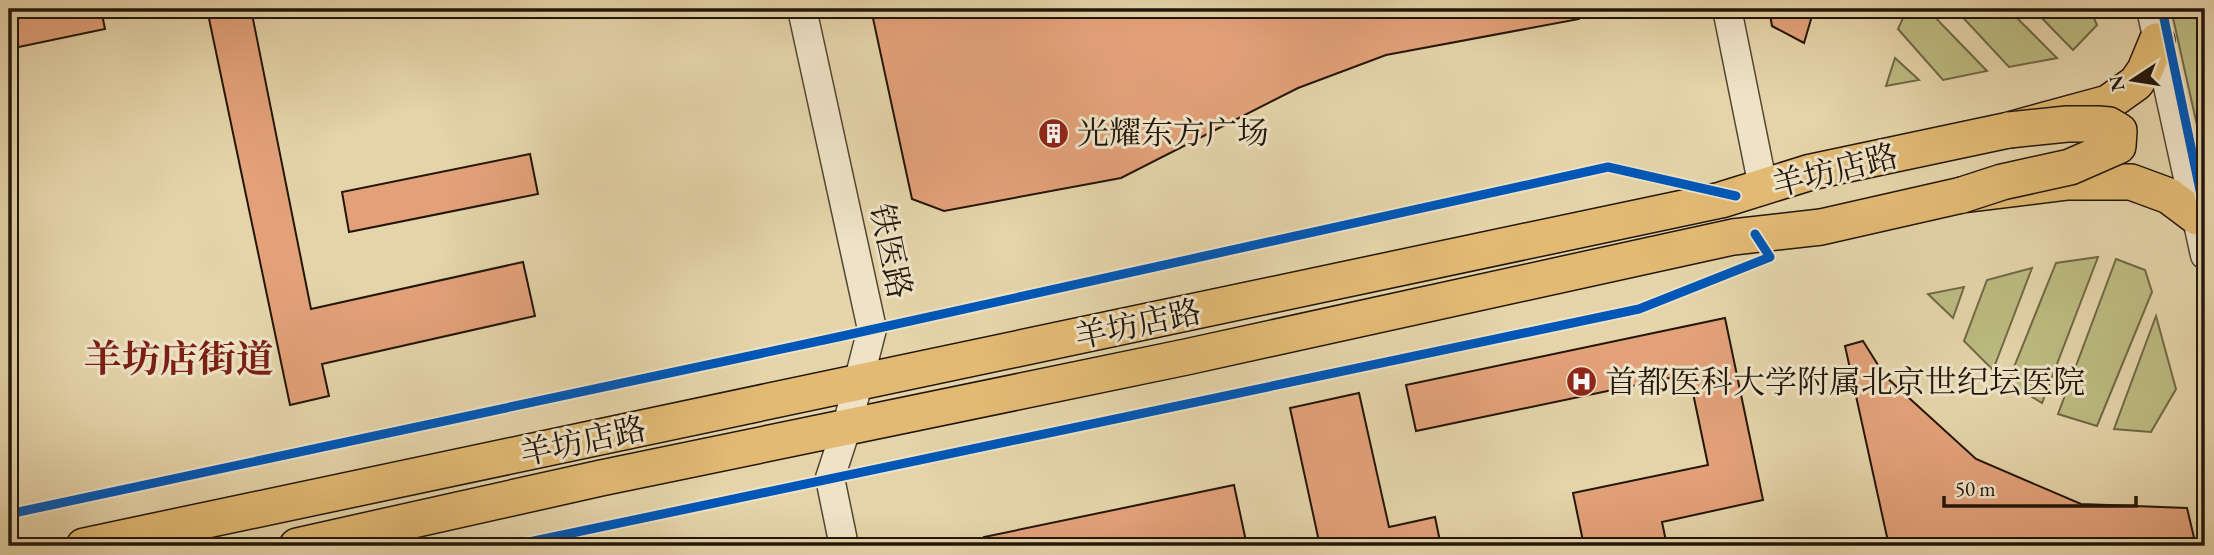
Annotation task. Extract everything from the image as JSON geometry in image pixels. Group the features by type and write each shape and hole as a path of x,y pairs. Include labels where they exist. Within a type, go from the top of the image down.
{"main road":[{"name":"羊坊店路","path":"84,546 1721,200 1811,172 2009,130 2108,103 2136,83 2151,40"},
{"path":"1962,195 2002,182 2070,167 2118,146 2119,131 2109,125 2067,124 2009,130"},
{"name":"羊坊店路","path":"297,546 601,478 1186,357 1733,237 1821,227 1962,195 2067,182 2131,182 2168,197 2197,217"}],"street":[{"name":"铁医路","path":"802,9 872,329 847,426 830,478 844,546"},
{"path":"1727,9 1763,187"},
{"path":"2151,40 2205,255"}],"shaded area":[{"path":"1907,9 1927,9 1987,71 1943,80 1898,29"},
{"path":"1955,9 2008,9 2057,58 2009,67"},
{"path":"2033,9 2090,9 2097,25 2073,50"},
{"path":"2171,9 2205,9 2205,161"},
{"path":"1895,58 1919,80 1886,86"},
{"path":"2098,257 2042,403 2008,382 2056,263"},
{"path":"2116,259 2145,270 2152,292 2097,426 2058,414"},
{"path":"2032,268 1993,370 1964,341 1987,280"},
{"path":"1964,287 1953,318 1928,294"},
{"path":"2156,316 2176,389 2151,432 2114,429"}],"building":[{"path":"9,9 101,9 105,29 9,49"},
{"path":"207,9 251,9 311,309 523,262 535,316 322,364 329,396 290,405"},
{"name":"光耀东方广场","path":"871,9 1578,9 1579,19 1386,55 1298,88 1121,178 944,211 912,199"},
{"path":"1769,9 1814,9 1804,43 1772,26"},
{"path":"530,154 538,194 349,232 342,192"},
{"path":"1725,318 1763,500 1662,522 1667,546 1584,546 1573,493 1708,465 1689,374 1416,431 1406,385"},
{"path":"1863,341 1885,376 1976,459 2081,504 2187,508 2196,546 1889,546 1845,346"},
{"path":"1359,393 1389,527 1435,517 1441,546 1320,546 1290,408"},
{"path":"1234,485 1247,546 985,546 984,537"}],"cycle path":[{"path":"2162,9 2205,214"},
{"path":"9,514 838,337 1608,167 1736,196"},
{"path":"510,546 1639,309 1770,257 1755,234"}],"place":[{"name":"光耀东方广场","path":"1054,133"},
{"name":"首都医科大学附属北京世纪坛医院","path":"1582,382"}],"district":[{"name":"羊坊店街道","path":"179,359"}]}
